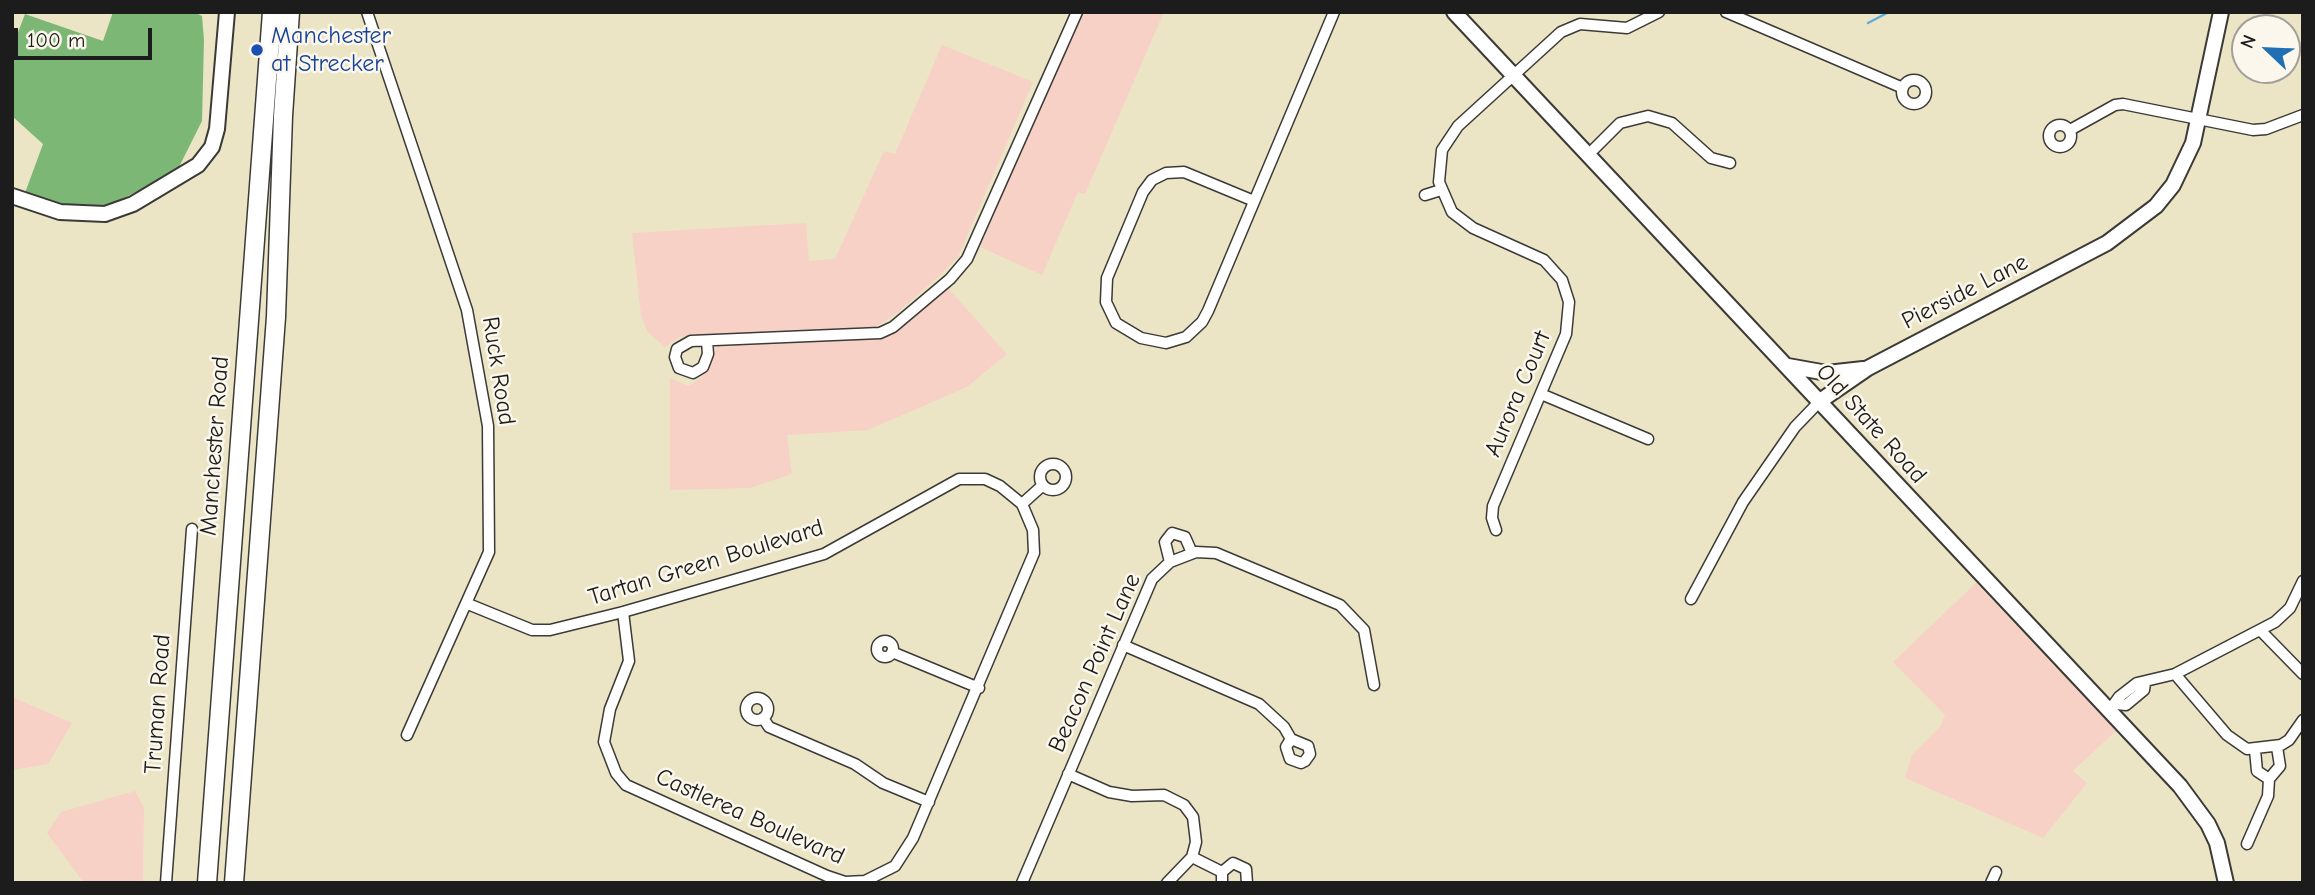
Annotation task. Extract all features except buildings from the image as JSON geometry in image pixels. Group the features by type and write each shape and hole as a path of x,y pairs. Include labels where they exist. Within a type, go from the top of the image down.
{"highway":[{"name":"Manchester Road","path":"206,883 272,12"},
{"path":"234,883 276,317 283,116 290,12"}],"street":[{"path":"12,196 60,212 105,214 133,204 198,165 212,146 217,129 227,12"},
{"name":"Ruck Road","path":"367,12 462,292 479,362 488,426 491,541 468,604 407,735"},
{"path":"707,341 880,333 893,327 950,279 967,259 1077,12"},
{"path":"1254,201 1184,172 1166,173 1152,180 1143,192 1107,278 1106,302 1116,323 1127,332 1156,343 1176,341 1194,331 1208,311 1334,12"},
{"name":"Old State Road","path":"1454,12 1788,366 1851,438 2113,707 2198,806 2217,843 2226,883"},
{"path":"1424,195 1441,190 1439,160 1446,142 1513,73 1571,27 1580,24 1627,28 1658,12"},
{"path":"1726,12 1903,88"},
{"name":"Pierside Lane","path":"1691,599 1739,508 1787,437 1820,401 1868,368 2108,243 2135,225 2173,185 2184,165 2200,118 2221,12"},
{"path":"2070,130 2115,105 2133,104 2253,130 2266,129 2303,115"},
{"path":"1589,154 1620,123 1648,116 1672,122 1711,158 1730,163"},
{"name":"Aurora Court","path":"1441,190 1452,212 1465,224 1544,260 1562,280 1569,302 1568,326 1493,506 1492,518 1496,530"},
{"path":"1788,366 1827,373 1868,368"},
{"path":"1541,394 1648,439"},
{"name":"Tartan Green Boulevard","path":"468,604 533,630 550,630 623,612 824,554 959,480 985,479 1000,486 1023,504"},
{"path":"1023,504 1043,485"},
{"name":"Castlerea Boulevard","path":"623,612 629,661 610,709 604,742 609,759 626,785 827,876 845,882 862,882 885,872 900,861 979,688 1034,553 1033,530 1023,504"},
{"name":"Truman Road","path":"166,883 192,529"},
{"path":"1170,562 1164,542 1172,533 1185,537 1192,553"},
{"name":"Beacon Point Lane","path":"1022,883 1152,579 1170,562 1192,553 1216,553 1340,605 1364,630 1374,685"},
{"path":"2113,707 2119,697 2137,683 2175,674 2261,631 2283,616 2303,581"},
{"path":"2261,631 2303,674"},
{"path":"1123,645 1246,697 1272,715 1291,739"},
{"path":"892,652 979,688"},
{"path":"2175,674 2227,735 2247,749 2277,747 2289,740 2303,720"},
{"path":"763,718 768,727 855,764 883,783 929,802"},
{"path":"2247,844 2269,796 2269,779 2280,766 2277,747"},
{"path":"2255,750 2257,771 2269,779"},
{"path":"1068,774 1109,792 1132,796 1164,795 1184,805 1197,830 1192,857 1167,883"},
{"path":"1192,857 1222,877 1229,864 1241,865 1248,873 1247,883"},
{"path":"885,872 891,883"},
{"path":"1991,883 1996,872"}],"shaded area":[{"path":"1081,12 1164,12 1085,194 1078,192 1042,275 980,247"},
{"path":"942,45 1033,82 958,257 937,278 897,313 876,327 680,337 665,347 647,331 641,315 632,233 806,223 809,261 835,259 884,151 895,154"},
{"path":"948,288 1007,354 967,387 868,430 787,435 792,474 750,488 670,490 670,378 689,386 703,376 717,347 879,339 897,329"},
{"path":"1976,583 2116,731 2073,771 2087,783 2043,838 1905,778 1912,755 1940,727 1945,715 1893,662"},
{"path":"12,697 72,723 48,764 12,770"},
{"path":"135,791 144,808 143,883 84,883 47,833 61,812"}],"green space":[{"path":"113,12 194,12 202,16 202,121 177,171 104,208 67,206 25,193 43,144 12,116 12,48 25,14 103,41"}],"waterway":[{"path":"1868,23 1889,12"}],"place":[{"name":"Manchester at Strecker","path":"257,50"}]}
